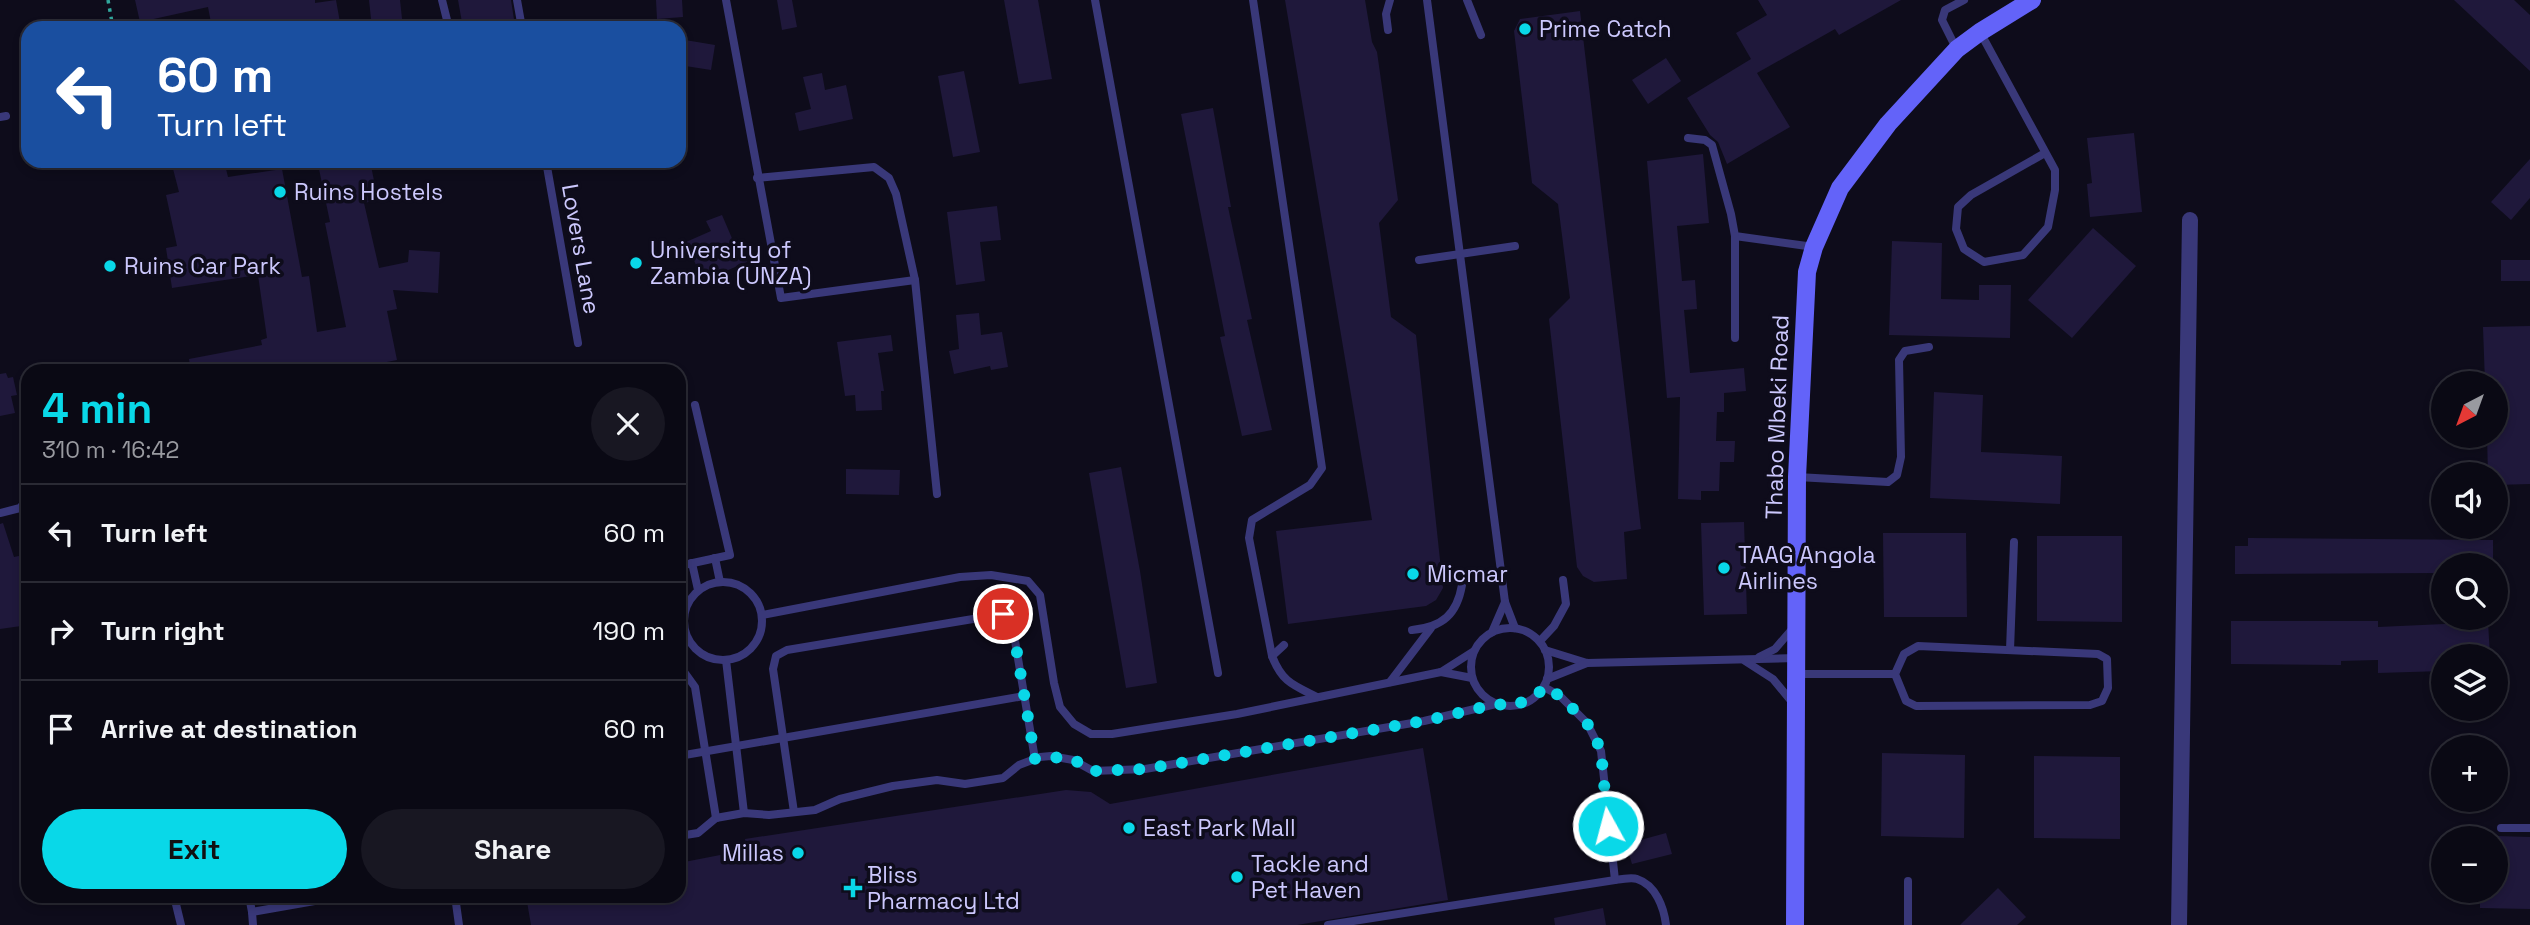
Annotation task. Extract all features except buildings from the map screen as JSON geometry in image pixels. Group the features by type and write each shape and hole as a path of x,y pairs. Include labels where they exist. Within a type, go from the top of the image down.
{"main road":[{"name":"Thabo Mbeki Road","path":"1795,925 1797,477 1807,272 1814,247 1840,188 1888,124 1957,49 2032,0"}],"street":[{"path":"2179,925 2190,220"}],"lane":[{"path":"442,0 447,21"},
{"path":"517,0 521,21"},
{"path":"726,0 781,298 915,281"},
{"path":"1095,0 1218,673"},
{"path":"1253,0 1322,468 1310,485 1252,520 1249,538 1272,656 1279,673 1294,686 1317,697"},
{"path":"1388,30 1386,14 1390,0"},
{"path":"1427,0 1505,602 1516,628"},
{"path":"1467,0 1481,34"},
{"path":"1957,49 1942,20 1945,10 1964,0"},
{"path":"1980,32 2055,170 2055,190 2048,227 2023,255 1984,262 1964,249 1956,229 1958,207 1971,195 2045,153"},
{"path":"1688,138 1705,140 1712,145 1731,214 1735,236 1735,338"},
{"path":"757,178 874,167 889,178 896,194 915,281 937,494"},
{"name":"Lovers Lane","path":"547,168 578,343"},
{"path":"1735,236 1814,247"},
{"path":"1419,260 1515,247"},
{"path":"1797,477 1888,482 1896,475 1902,457 1899,360 1905,351 1928,346"},
{"path":"686,564 730,555 695,405"},
{"path":"0,513 21,511"},
{"path":"2010,650 2014,542"},
{"path":"715,558 720,582"},
{"path":"692,563 698,590"},
{"path":"762,615 960,577 991,575 1028,580 1040,595 1060,707 1074,724 1091,734 1112,734 1237,714 1441,672 1474,651"},
{"path":"1540,641 1554,626 1566,604 1563,580"},
{"path":"686,605 698,590 720,582 736,584 755,599 762,615 756,642 743,654 726,660 717,660 701,653 686,635"},
{"path":"1412,631 1447,619 1459,605 1462,585"},
{"path":"1496,704 1482,696 1472,678 1471,664 1478,643 1492,632 1505,602"},
{"path":"794,812 773,669 776,656 787,650 1003,614 1009,617 1012,623 1035,759"},
{"path":"1545,650 1587,663 1742,659 1759,657 1775,649 1797,623"},
{"path":"1390,682 1432,625"},
{"path":"686,835 698,833 716,818 744,813 769,815 815,810 840,799 893,786 937,780 965,784 1003,778 1019,765 1035,759 1062,757 1084,764 1093,771 1145,769 1424,721 1496,704 1522,704 1537,695 1545,683 1549,661 1545,650 1540,641 1526,631 1516,628 1492,632"},
{"path":"1272,656 1284,645"},
{"path":"1918,646 2098,654 2107,659 2108,688 2102,701 2091,705 1916,706 1906,701 1895,674 1904,654 1918,646"},
{"path":"1742,659 1895,674"},
{"path":"1742,659 1773,679 1796,707"},
{"path":"726,660 744,813"},
{"path":"1545,683 1587,663"},
{"path":"1441,672 1472,678"},
{"path":"686,675 695,687 716,818"},
{"path":"1545,683 1587,723 1601,751 1615,880"},
{"path":"686,755 1024,696"},
{"path":"2508,828 2530,828"},
{"path":"1328,925 1615,880 1637,879 1653,890 1664,912 1666,925"},
{"path":"1908,881 1908,925"},
{"path":"175,903 180,925"},
{"path":"250,903 253,925"},
{"path":"252,912 303,903"},
{"path":"456,903 460,925"}],"path":[{"path":"108,0 112,21"}],"place":[{"name":"Prime Catch","path":"1525,29"},
{"name":"Ruins Hostels","path":"280,192"},
{"name":"University of Zambia (UNZA)","path":"636,263"},
{"name":"Ruins Car Park","path":"110,266"},
{"name":"TAAG Angola Airlines","path":"1724,568"},
{"name":"Micmar","path":"1413,574"},
{"name":"East Park Mall","path":"1129,828"},
{"name":"Millas","path":"798,853"},
{"name":"Tackle and Pet Haven","path":"1237,877"},
{"name":"Bliss Pharmacy Ltd","path":"853,888"}],"route":[{"path":"1003,614 1009,617 1012,623 1035,759 1062,757 1084,764 1093,771 1145,769 1424,721 1496,704 1514,706 1537,695 1544,687 1560,696 1587,723 1595,737 1601,751 1608,826"}]}
